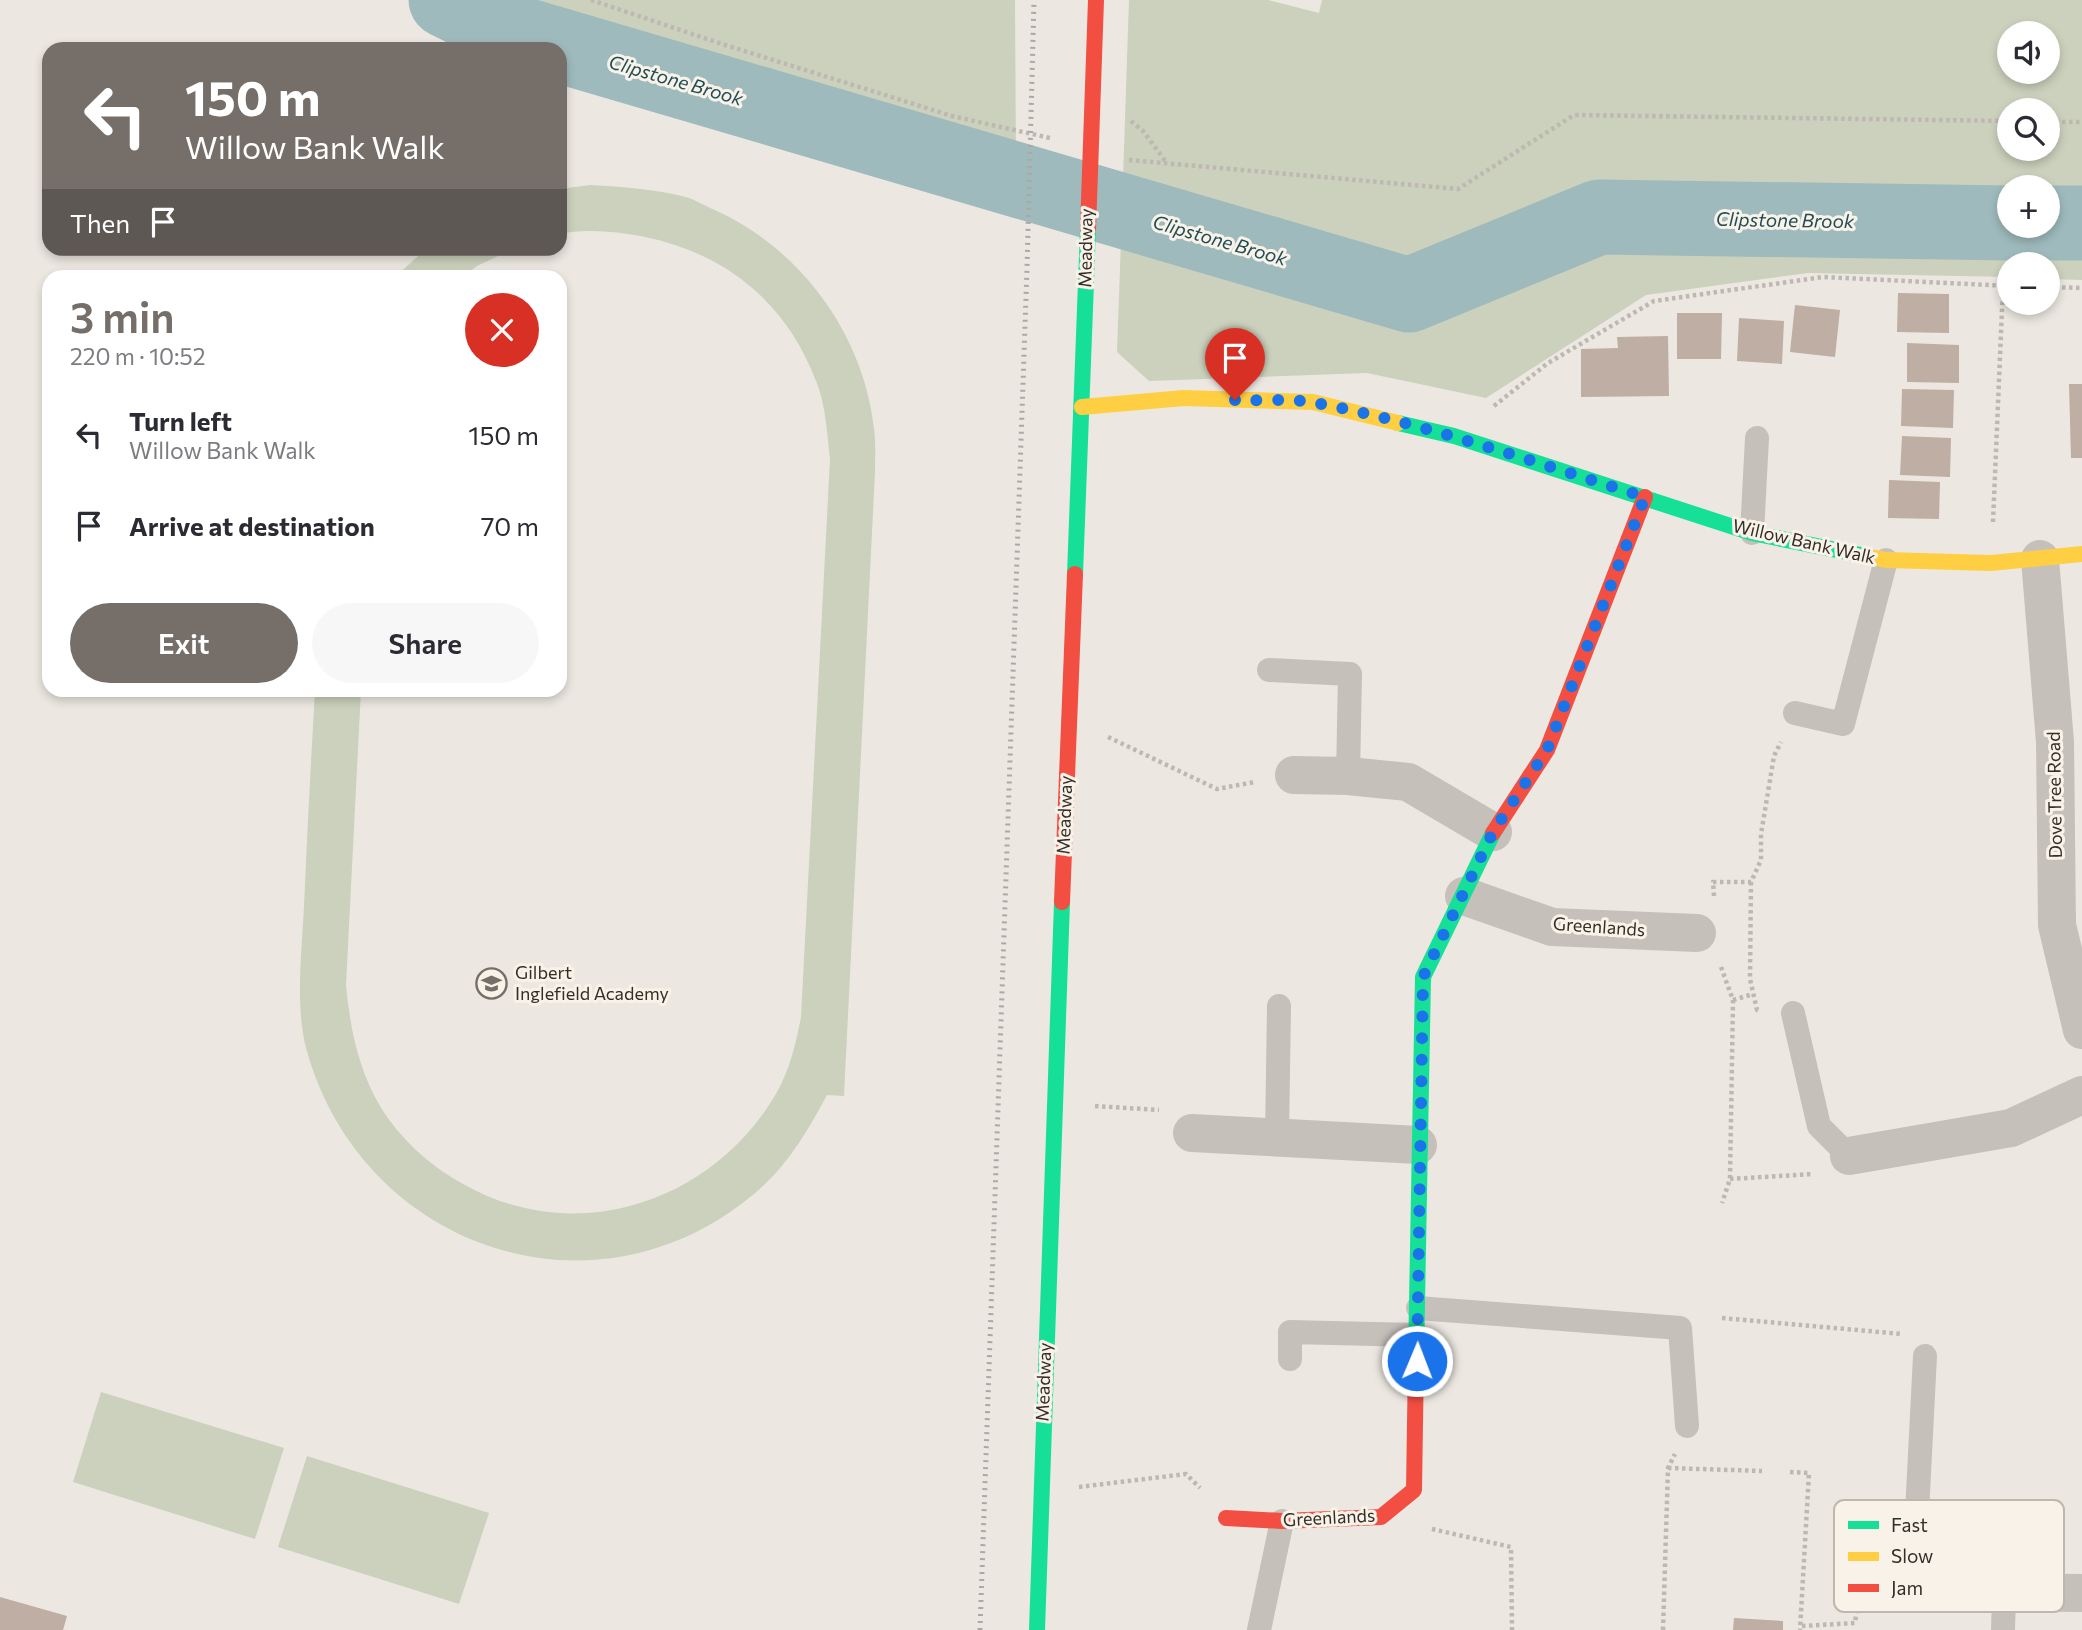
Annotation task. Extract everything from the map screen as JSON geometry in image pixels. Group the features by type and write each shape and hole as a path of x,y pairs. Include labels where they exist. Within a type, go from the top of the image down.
{"street":[{"name":"Meadway","path":"1037,1630 1068,718 1082,407 1088,160 1096,0"},
{"name":"Willow Bank Walk","path":"1082,407 1184,398 1313,402 1454,436 1752,533 1886,560 1991,562 2082,554"},
{"name":"Greenlands","path":"1226,1518 1282,1521 1381,1517 1414,1490 1423,977 1493,832 1547,750 1645,497"},
{"name":"Dove Tree Road","path":"2040,559 2055,742 2057,925 2082,1030"},
{"path":"1294,775 1348,776 1408,782 1493,832"},
{"name":"Greenlands","path":"1464,896 1552,927 1697,933"},
{"path":"1849,1156 2011,1128 2082,1095"},
{"path":"1192,1133 1418,1145"},
{"path":"2064,1593 2082,1593"}],"lane":[{"path":"1752,533 1757,438"},
{"path":"1795,713 1843,724 1886,560"},
{"path":"1269,670 1350,674 1348,776"},
{"path":"1278,1137 1279,1006"},
{"path":"1793,1013 1819,1126 1849,1156"},
{"path":"1418,1308 1680,1328 1687,1426"},
{"path":"1290,1359 1290,1332 1417,1335"},
{"path":"1918,1500 1925,1356"},
{"path":"1259,1630 1282,1521"},
{"path":"2003,1612 2003,1630"}],"path":[{"path":"591,0 952,116 1011,127 1055,139"},
{"path":"1088,160 1458,189 1574,116 1997,121"},
{"path":"2060,122 2082,122"},
{"path":"1454,436 1548,363 1654,301 1823,277 1997,286"},
{"path":"2060,287 2082,288"},
{"path":"1991,562 2004,315"},
{"path":"1793,1013 1757,1010 1750,979 1751,882 1761,860 1762,834 1774,756 1795,713"},
{"path":"1068,718 1217,789 1294,775"},
{"path":"1722,1203 1730,1179 1733,1000 1713,946 1697,933 1714,915 1713,882 1751,882"},
{"path":"1733,1000 1753,994"},
{"path":"1055,1103 1170,1110 1192,1133"},
{"path":"1730,1179 1845,1172 1849,1156"},
{"path":"1721,1318 1906,1334 1925,1356"},
{"path":"1663,1630 1668,1468 1762,1471"},
{"path":"1790,1472 1809,1473 1801,1628 1855,1623 1856,1612"},
{"path":"1040,1492 1186,1474 1226,1518"},
{"path":"1381,1517 1511,1548 1512,1630"}],"green space":[{"path":"480,0 1015,0 1016,167 874,127 510,14"},
{"name":"Clipstone Brook","path":"1129,0 1268,0 1319,13 1322,0 2082,0 2082,221 2060,221 2060,175 1997,175 1997,220 1599,216 1409,293 1122,208"},
{"path":"590,185 650,190 686,197 746,227 775,247 823,299 842,329 857,361 868,394 874,429 875,472 844,1096 827,1095 799,1143 773,1176 700,1230 632,1254 563,1260 496,1248 433,1220 379,1176 335,1119 306,1048 301,1014 300,977 315,697 361,697 346,985 348,1001 356,1047 372,1092 397,1130 428,1161 465,1185 508,1204 552,1213 596,1212 639,1203 680,1186 717,1162 750,1130 777,1092 789,1065 801,1017 830,459 822,400 803,353 788,328 750,286 727,269 674,245 645,237 602,231 567,233 567,188"},
{"name":"Clipstone Brook","path":"1122,213 1409,297 1599,220 1997,224 1997,238 2060,238 2060,225 2082,225 2082,280 2060,279 2060,252 1997,252 1997,277 1808,273 1646,295 1486,398 1367,373 1149,381 1117,352"},
{"path":"418,256 498,256 472,270 403,270"},
{"path":"101,1392 284,1448 255,1539 73,1482"},
{"path":"307,1456 489,1513 459,1604 278,1547"}],"building":[{"path":"1898,293 1949,294 1949,333 1897,332"},
{"path":"1795,305 1840,310 1835,357 1790,352"},
{"path":"1677,313 1722,313 1721,359 1677,359"},
{"path":"1739,318 1784,321 1782,364 1737,361"},
{"path":"1668,336 1669,396 1581,397 1581,349 1618,348 1617,337"},
{"path":"1907,343 1959,345 1959,383 1907,382"},
{"path":"2069,384 2082,384 2082,458 2071,458"},
{"path":"1902,389 1954,390 1953,428 1901,426"},
{"path":"1902,436 1951,438 1950,477 1900,475"},
{"path":"1889,480 1940,482 1939,519 1888,518"},
{"path":"0,1597 67,1616 63,1630 0,1630"},
{"path":"1734,1618 1783,1621 1783,1630 1733,1630"}],"waterway":[{"name":"Clipstone Brook","path":"446,0 507,30 548,42"},
{"name":"Clipstone Brook","path":"567,48 1409,295 1599,217 1997,223"},
{"name":"Clipstone Brook","path":"2060,223 2082,223"}],"railway":[{"path":"980,1630 1034,0"}],"traffic: fast":[{"path":"1075,574 1088,229"},
{"path":"1398,423 1454,436 1752,533 1871,557"},
{"path":"1416,1357 1423,977 1493,833"},
{"path":"1037,1630 1062,902"}],"traffic: slow":[{"path":"1082,407 1184,398 1313,402 1398,423"},
{"path":"1871,557 1886,560 1991,563 2082,554"}],"traffic: jam":[{"path":"1088,229 1096,0"},
{"path":"1493,833 1547,750 1645,497"},
{"path":"1062,902 1075,574"},
{"path":"1226,1518 1282,1521 1381,1517 1414,1490 1416,1357"}],"place":[{"name":"Gilbert Inglefield Academy","path":"492,983"}],"route":[{"path":"1235,400 1313,402 1454,436 1645,497 1547,750 1493,832 1423,977 1418,1145 1417,1361"}]}
